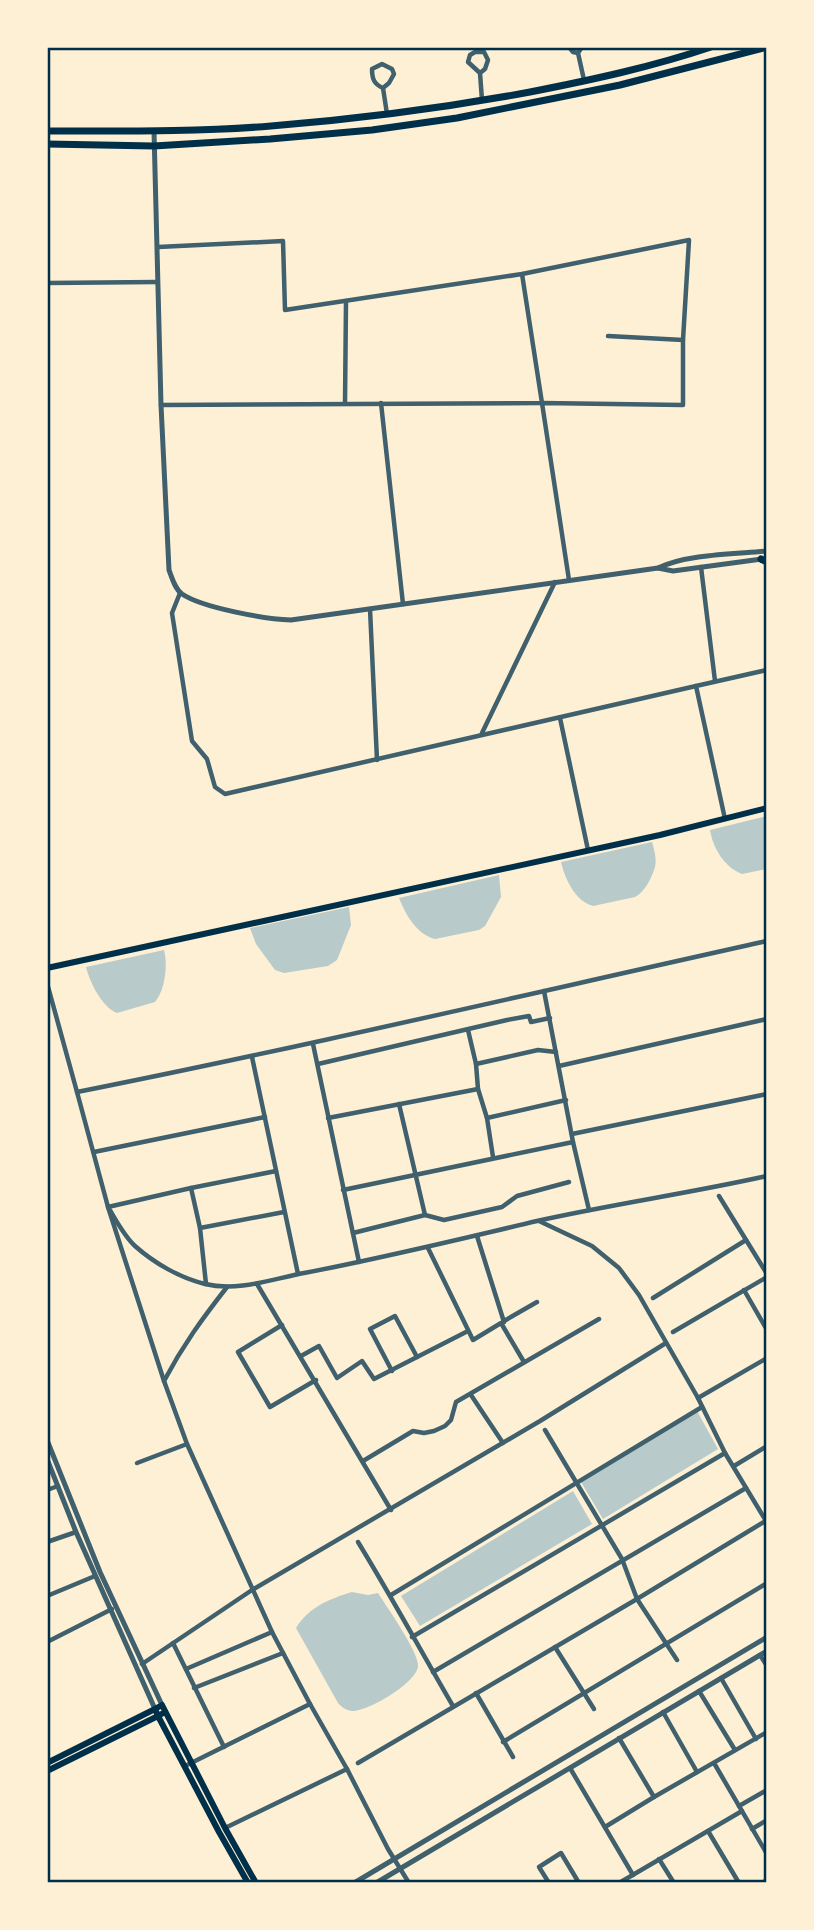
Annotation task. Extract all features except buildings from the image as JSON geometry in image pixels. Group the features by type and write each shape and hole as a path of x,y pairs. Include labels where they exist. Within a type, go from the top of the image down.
{"main road":[{"path":"47,131 269,127 387,115 584,80 682,57 711,47"},
{"path":"47,144 154,146 372,130 457,118 620,85 767,47"},
{"path":"47,968 765,810"},
{"path":"47,1763 160,1711"},
{"path":"160,1711 248,1883"},
{"path":"47,1771 160,1711"},
{"path":"222,1830 256,1883"}],"street":[{"path":"569,47 578,53"},
{"path":"582,47 578,53 584,80"},
{"path":"679,47 682,57"},
{"path":"480,73 485,69 488,60 484,52 475,52 470,55 468,62 480,73 482,100"},
{"path":"382,64 392,69 394,74 383,88 372,78 372,69 382,64"},
{"path":"383,88 387,115"},
{"path":"155,131 157,282 169,570 180,593 218,607 275,620 291,620 658,568 668,563 699,558 767,551"},
{"path":"158,247 283,241 285,310 522,274 689,240 683,340 683,405 161,405"},
{"path":"522,274 569,580"},
{"path":"47,283 157,282"},
{"path":"345,403 346,301"},
{"path":"608,336 683,340"},
{"path":"381,403 403,604"},
{"path":"699,558 697,564 701,568 715,682"},
{"path":"658,568 673,571 765,560"},
{"path":"482,734 555,582"},
{"path":"180,593 172,613 192,741 207,759 215,787 225,794 767,670"},
{"path":"370,609 377,760"},
{"path":"696,686 725,820"},
{"path":"560,718 588,850"},
{"path":"77,1092 313,1044 767,941"},
{"path":"47,983 108,1207 187,1444 272,1632 409,1883"},
{"path":"544,991 589,1210"},
{"path":"318,1064 529,1016 531,1022 550,1018"},
{"path":"559,1066 767,1019"},
{"path":"468,1030 494,1157"},
{"path":"313,1044 359,1263"},
{"path":"476,1063 538,1050 556,1052"},
{"path":"252,1057 298,1275"},
{"path":"328,1118 478,1089"},
{"path":"572,1134 767,1094"},
{"path":"487,1118 566,1100"},
{"path":"399,1104 425,1215"},
{"path":"94,1152 265,1117"},
{"path":"344,1190 573,1142"},
{"path":"108,1207 276,1171"},
{"path":"108,1207 135,1246 167,1269 206,1284 228,1287 257,1284 359,1263 589,1210 767,1176"},
{"path":"353,1233 425,1215 444,1220 502,1207 517,1196 569,1182"},
{"path":"191,1188 200,1228 206,1284"},
{"path":"673,1332 767,1275 719,1196"},
{"path":"200,1228 284,1212"},
{"path":"358,1763 766,1520 725,1453 698,1398 639,1295 619,1268 593,1246 538,1221"},
{"path":"477,1236 502,1323 524,1362"},
{"path":"653,1298 746,1240"},
{"path":"428,1248 473,1340 537,1302"},
{"path":"257,1284 391,1510"},
{"path":"164,1381 187,1339 228,1287"},
{"path":"744,1290 767,1330"},
{"path":"392,1371 370,1329 395,1316 417,1357"},
{"path":"363,1461 413,1431 424,1433 440,1429 451,1420 456,1402 599,1319"},
{"path":"282,1325 238,1352 270,1407 316,1380"},
{"path":"301,1356 318,1346 337,1378 362,1361 374,1379 468,1331"},
{"path":"142,1664 252,1590 391,1510 666,1343"},
{"path":"698,1398 767,1357"},
{"path":"471,1395 503,1443"},
{"path":"391,1595 702,1407"},
{"path":"545,1430 622,1559 637,1599 677,1660"},
{"path":"47,1440 113,1608 160,1711"},
{"path":"137,1463 187,1444"},
{"path":"734,1466 767,1447"},
{"path":"412,1637 725,1453"},
{"path":"47,1459 95,1576 142,1664 160,1711"},
{"path":"47,1490 58,1486"},
{"path":"433,1672 746,1488"},
{"path":"47,1542 76,1532"},
{"path":"358,1542 453,1706"},
{"path":"47,1596 95,1576"},
{"path":"503,1742 767,1583"},
{"path":"47,1642 113,1608"},
{"path":"186,1669 272,1632"},
{"path":"354,1883 767,1637"},
{"path":"173,1643 224,1747"},
{"path":"555,1647 594,1709"},
{"path":"376,1883 767,1651"},
{"path":"194,1688 283,1653"},
{"path":"760,1655 767,1666"},
{"path":"721,1677 756,1739"},
{"path":"699,1690 735,1750"},
{"path":"476,1693 513,1757"},
{"path":"188,1764 310,1704"},
{"path":"662,1712 697,1772"},
{"path":"605,1827 767,1732"},
{"path":"619,1738 654,1797"},
{"path":"714,1763 767,1854"},
{"path":"570,1768 633,1875"},
{"path":"222,1830 347,1769"},
{"path":"619,1883 708,1831 767,1790"},
{"path":"752,1829 767,1820"},
{"path":"708,1831 739,1883"},
{"path":"549,1883 539,1867 561,1853 579,1883"},
{"path":"659,1859 674,1883"},
{"path":"762,1883 767,1880"}],"shaded area":[{"path":"767,816 767,869 742,874 730,867 720,856 710,830"},
{"path":"652,842 655,867 645,888 635,897 593,906 581,899 572,888 561,862"},
{"path":"499,875 501,897 485,926 479,930 435,939 422,933 412,923 399,898"},
{"path":"349,907 351,925 337,960 328,966 284,973 275,970 256,944 250,928"},
{"path":"164,950 165,977 155,1002 117,1013 106,1006 86,967"},
{"path":"697,1411 718,1449 603,1519 581,1482"},
{"path":"573,1491 592,1524 420,1626 401,1596"},
{"path":"352,1592 368,1595 378,1593 408,1640 418,1666 401,1688 368,1707 352,1711 338,1703 296,1628 307,1614 320,1605"}]}
